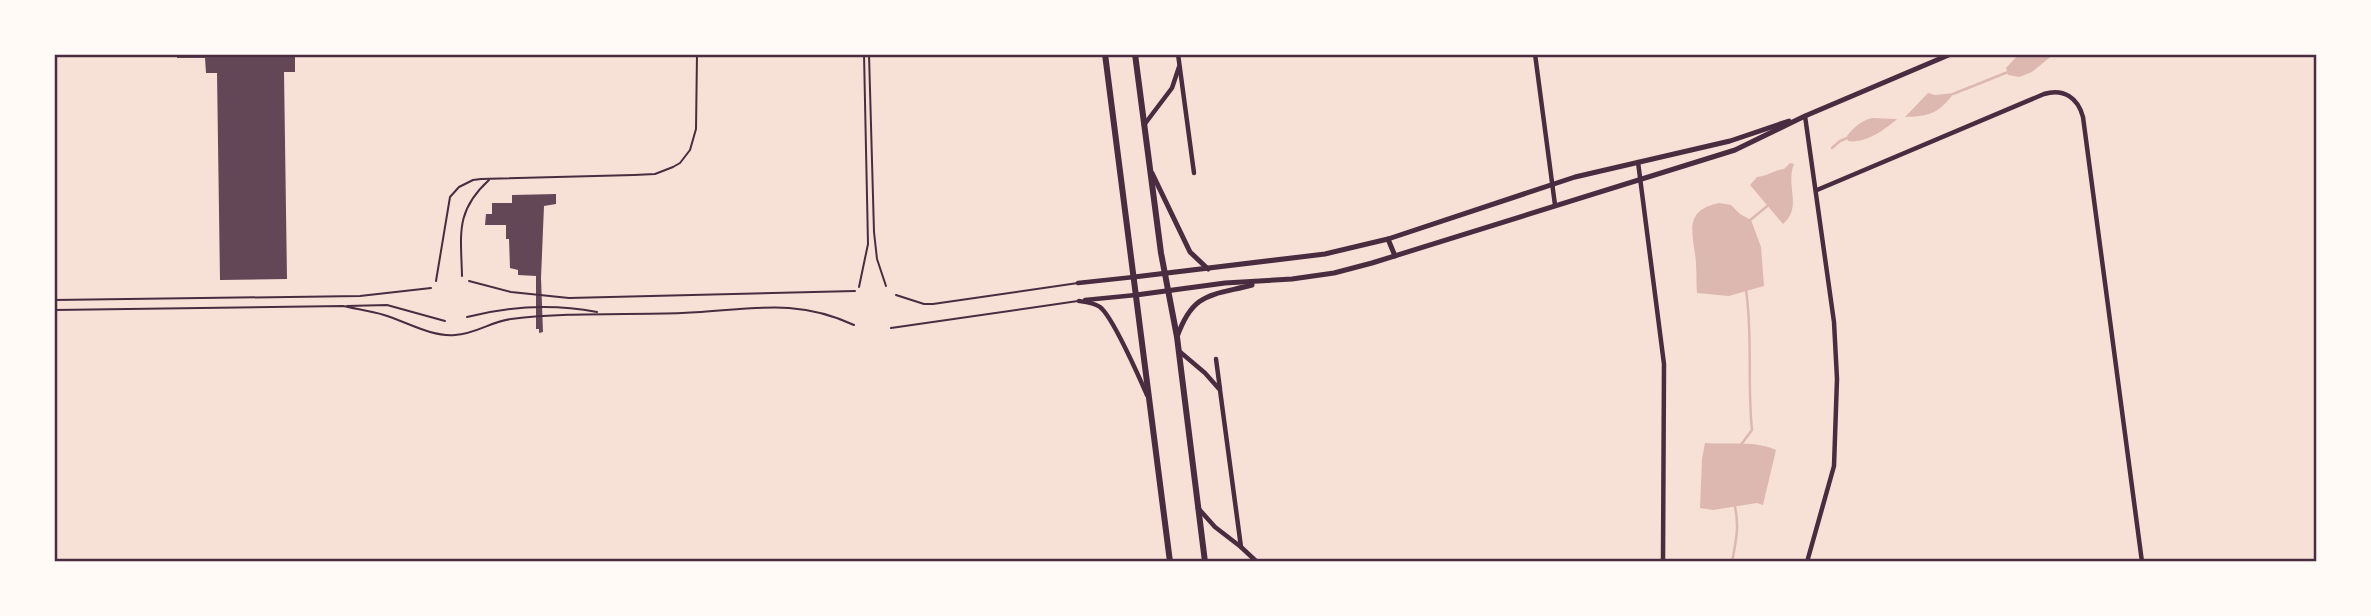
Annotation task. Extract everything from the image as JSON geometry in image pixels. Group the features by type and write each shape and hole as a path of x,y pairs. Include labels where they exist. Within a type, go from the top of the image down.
{"main road":[{"path":"1105,54 1170,562"},
{"path":"1135,54 1165,274 1177,337 1205,562"}],"street":[{"path":"1178,54 1194,173"},
{"path":"1535,54 1555,205"},
{"path":"1177,337 1187,311 1214,294 1262,283 1334,273 1735,150 1805,116 1951,54"},
{"path":"1144,126 1171,89 1177,77 1179,63"},
{"path":"1816,190 2044,94 2064,93 2077,103 2083,117 2141,562"},
{"path":"1078,283 1325,254 1388,239 1551,185 1638,161 1730,141 1805,116"},
{"path":"1805,116 1837,353 1834,466 1807,562"},
{"path":"1638,161 1664,364 1663,562"},
{"path":"1150,167 1190,252 1209,269"},
{"path":"1388,239 1395,256"},
{"path":"1079,301 1225,283 1262,283"},
{"path":"1079,301 1095,304 1104,312 1138,373 1150,402"},
{"path":"1178,350 1220,390"},
{"path":"1216,359 1241,547"},
{"path":"1198,507 1215,527 1257,562"}],"lane":[{"path":"436,281 450,197 459,187 473,180 655,174 680,163 690,150 696,129 697,54"},
{"path":"867,54 874,240 886,286"},
{"path":"859,287 868,244 867,54"},
{"path":"463,276 464,215 476,191 489,179"},
{"path":"469,281 511,292 569,298 855,291"},
{"path":"896,295 924,304 933,304 1078,283"},
{"path":"54,300 369,296 431,288"},
{"path":"891,328 1079,301"},
{"path":"342,306 381,314 423,330 455,335 510,319 602,312 682,313 791,307 818,311 854,325"},
{"path":"54,310 387,306 445,321"},
{"path":"467,317 511,308 558,307 602,312"}],"shaded area":[{"path":"2019,54 2054,54 2032,72 2019,77 2008,75 2006,68"},
{"path":"1928,93 1954,93 1933,113 1905,117"},
{"path":"1872,118 1897,119 1867,138 1848,141 1847,136 1855,127"},
{"path":"1790,163 1794,164 1791,180 1793,203 1792,211 1783,224 1750,185 1757,177 1784,169"},
{"path":"1719,203 1731,205 1751,220 1761,247 1764,286 1729,296 1697,293 1692,228 1696,215 1701,210"},
{"path":"1705,443 1750,444 1776,450 1763,505 1757,503 1713,510 1700,508"}],"building":[{"path":"177,54 295,54 295,72 284,72 287,279 220,280 217,73 206,73 205,58 177,58"},
{"path":"556,194 556,204 544,206 541,278 543,332 539,333 539,329 536,329 536,276 518,275 518,270 510,268 506,225 485,225 486,214 492,214 492,203 512,203 512,195"}],"waterway":[{"path":"1953,94 2008,72"},
{"path":"1832,148 1850,137"},
{"path":"1749,221 1771,203"},
{"path":"1740,446 1752,430 1746,290"},
{"path":"1732,562 1737,525 1734,503"}]}
